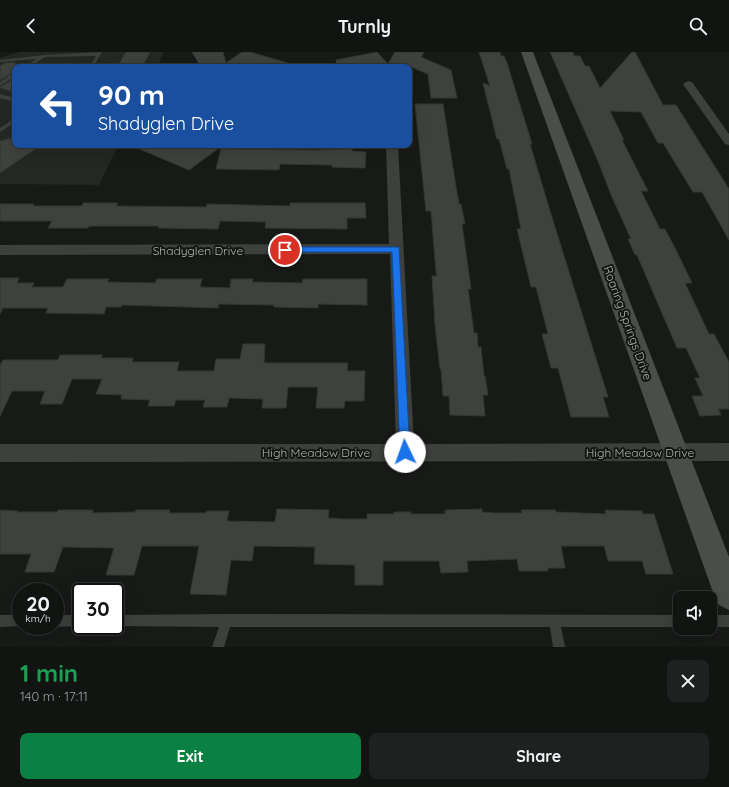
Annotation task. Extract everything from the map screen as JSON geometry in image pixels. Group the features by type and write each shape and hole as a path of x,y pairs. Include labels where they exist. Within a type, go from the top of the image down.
{"street":[{"name":"Roaring Springs Drive","path":"528,52 729,595"},
{"path":"688,84 729,142"},
{"path":"392,148 405,452"},
{"name":"Shadyglen Drive","path":"0,250 396,249"},
{"name":"High Meadow Drive","path":"0,452 729,452"}],"lane":[{"path":"0,61 44,56 99,53"},
{"path":"93,64 99,53"},
{"path":"32,64 44,56"},
{"path":"0,84 12,76"},
{"path":"0,96 12,99"},
{"path":"0,130 12,122"},
{"path":"218,647 227,620"},
{"path":"0,621 12,621"},
{"path":"124,621 673,621"},
{"path":"555,621 559,647"},
{"path":"717,621 729,621"}],"shaded area":[{"path":"20,52 164,52 158,64 12,64 12,148 117,148 99,185 0,184 0,58"}],"building":[{"path":"126,52 150,52 144,64 119,64"},
{"path":"192,52 223,52 226,63 242,52 250,52 288,63 288,64 199,64"},
{"path":"377,52 388,64 337,64 336,60"},
{"path":"395,52 424,52 421,57 451,70 457,98 431,98 428,74 412,67 412,64 388,64"},
{"path":"479,52 500,52 501,56 504,56 507,63 532,144 530,144 550,211 608,397 603,397 609,417 571,417 558,368 551,368 542,334 548,334 536,287 531,287 517,229 521,229 509,169 507,169 499,139 497,139 483,83 490,86"},
{"path":"550,52 573,52 574,56 580,56 585,66 589,66 600,88 632,52 635,52 663,105 676,105 729,189 729,240 702,192 693,192 663,143 658,143 641,112 610,111 624,140 622,140 648,191 641,191 660,229 665,229 692,283 685,283 709,334 714,334 729,362 729,409 718,409 721,415 700,416 692,396 703,396 695,378 700,378 686,348 677,348 637,255 635,255 628,239 631,239"},
{"path":"15,62 15,64 12,64 12,74 0,80 0,66 5,63"},
{"path":"12,80 12,91 0,87"},
{"path":"415,104 443,104 459,204 461,204 465,224 462,224 471,289 468,289 474,333 477,333 478,347 481,347 484,376 488,395 483,395 485,416 450,415 449,396 443,396 435,325 432,276 437,276 431,211 426,211"},
{"path":"12,138 12,148 37,148 0,173 0,141"},
{"path":"137,148 219,148 189,170"},
{"path":"221,149 352,149 352,151 366,152 365,168 332,167 332,165 280,164 279,170 216,169"},
{"path":"83,203 118,203 116,206 206,207 207,204 290,206 290,203 365,203 366,218 347,218 347,229 265,228 266,222 220,221 218,229 158,228 159,226 89,226 88,228 48,228 52,221 0,221 0,204 82,206"},
{"path":"0,278 19,278 17,283 34,283 32,287 63,287 67,279 109,279 107,282 155,283 157,279 202,279 200,287 230,288 231,279 253,279 252,282 302,283 303,279 367,279 367,305 318,304 318,308 274,307 274,305 219,304 218,308 122,305 121,307 106,307 104,314 46,313 48,308 3,308 0,314"},
{"path":"243,344 265,344 264,363 348,363 347,371 365,371 364,401 345,401 344,408 316,408 318,387 288,387 286,408 262,408 263,399 229,398 227,407 203,407 205,400 176,400 174,406 148,406 150,400 121,399 122,395 96,394 102,379 72,379 62,404 40,404 45,391 12,391 0,416 0,365 3,360 58,360 60,355 102,355 101,358 133,358 132,362 179,362 177,371 214,371 216,359 240,359"},
{"path":"277,509 329,510 328,518 343,519 367,519 367,514 394,514 394,512 411,512 411,514 445,514 445,510 482,509 482,512 493,513 522,513 521,510 555,510 556,512 606,514 605,510 642,511 643,514 654,514 673,574 646,574 642,561 608,561 604,546 561,546 565,568 548,568 548,571 519,571 517,559 467,561 468,572 441,573 439,561 383,561 383,585 355,585 355,565 314,564 315,547 254,546 252,561 231,560 226,595 190,594 199,546 142,546 134,575 106,575 114,548 63,547 54,572 25,572 31,554 0,554 0,510 18,511 17,512 57,512 58,510 93,510 92,513 135,512 136,510 170,510 169,513 206,513 207,511 229,511 227,521 275,522"}],"route":[{"path":"285,250 396,249 405,452"}]}
